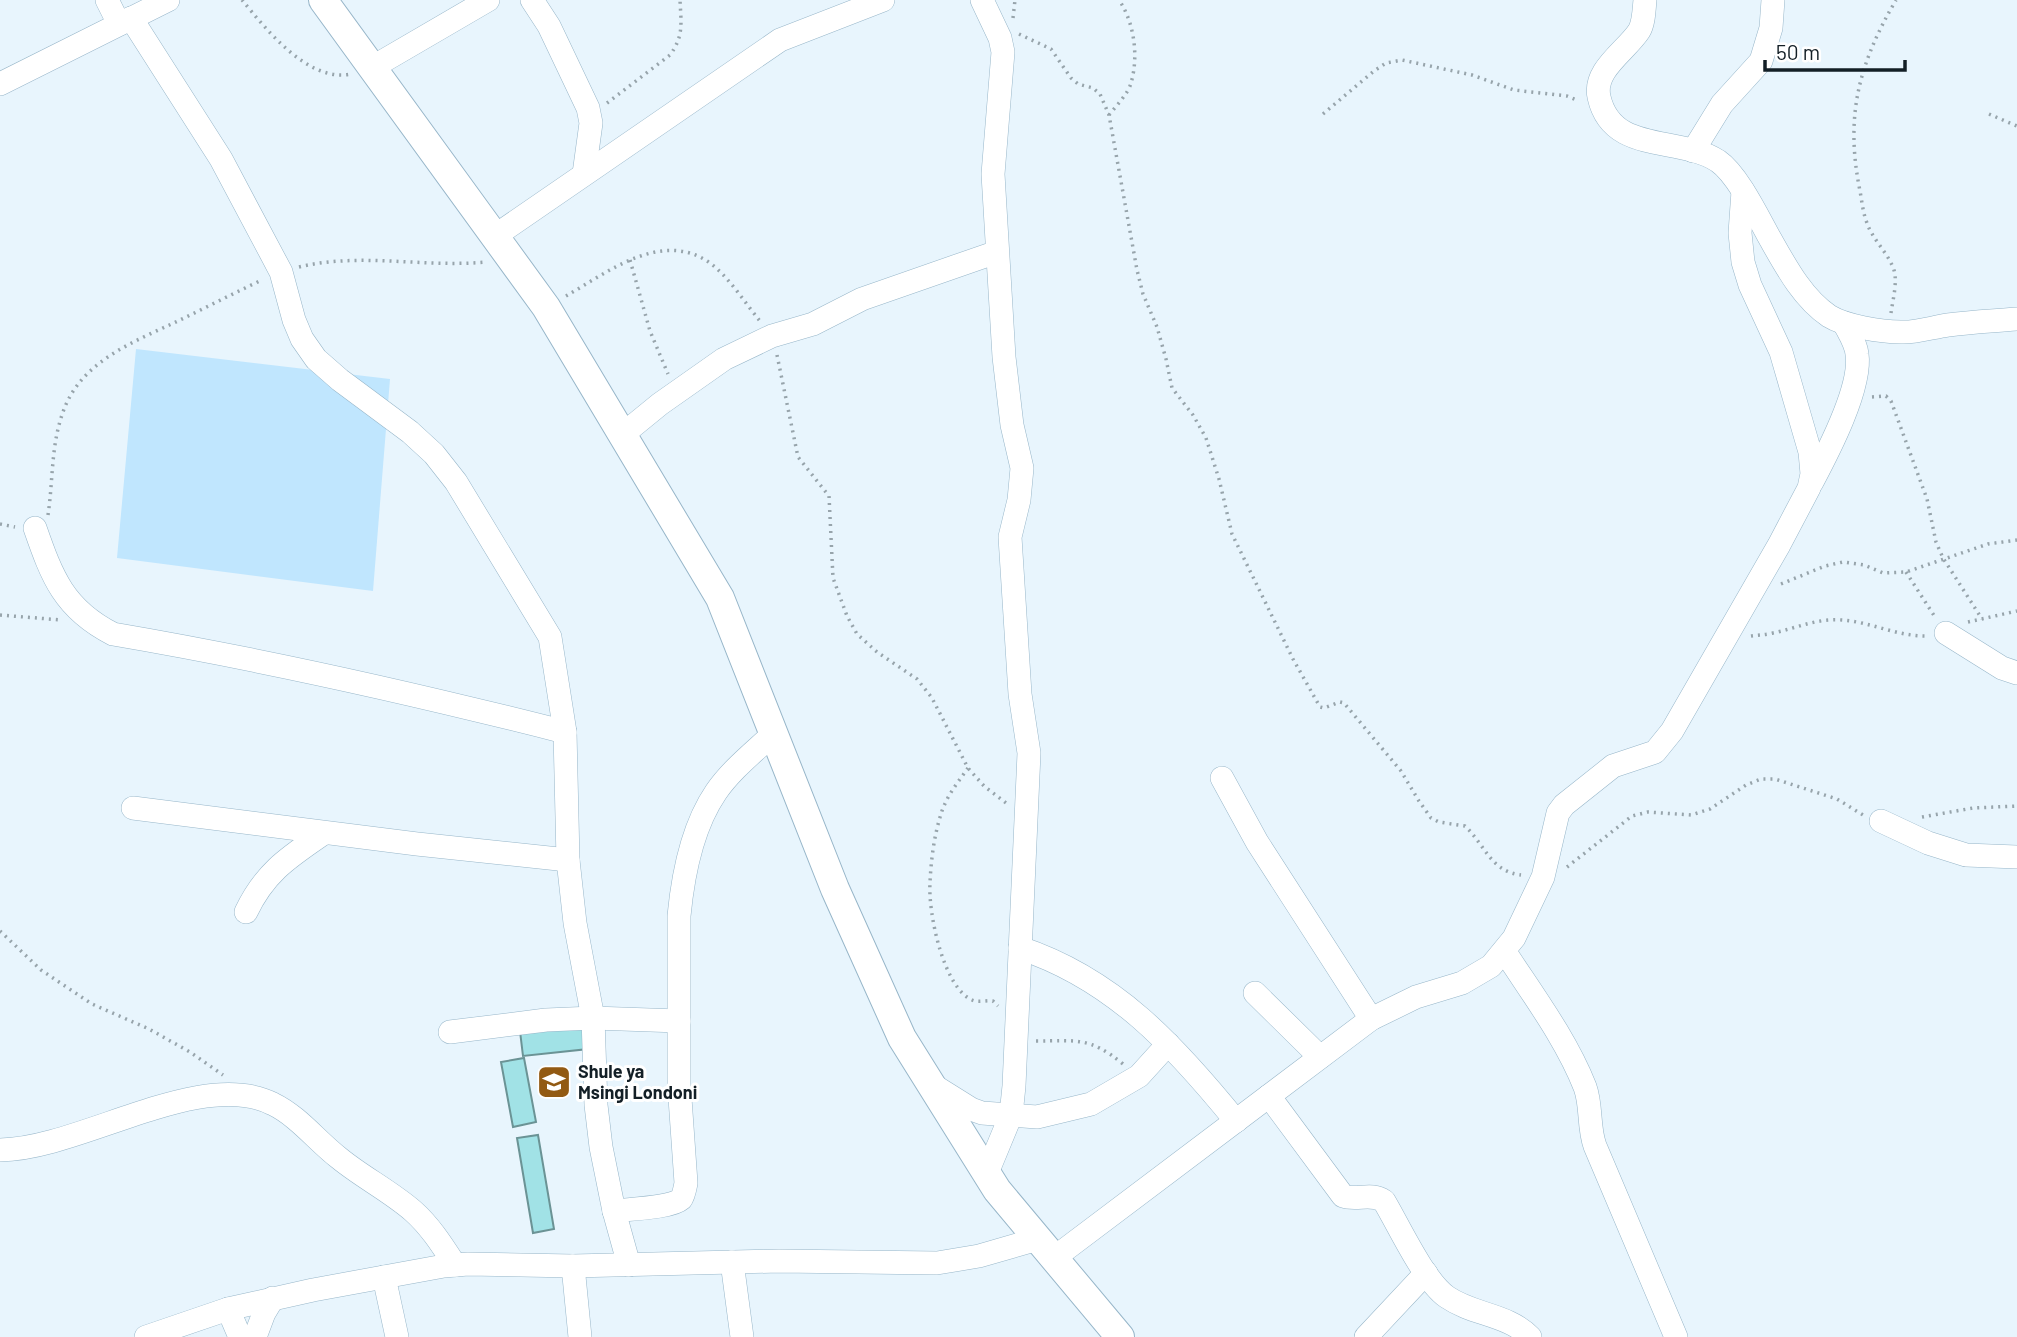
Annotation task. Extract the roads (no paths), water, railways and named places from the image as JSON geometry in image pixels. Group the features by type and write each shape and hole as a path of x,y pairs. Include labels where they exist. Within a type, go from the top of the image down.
{"main road":[{"path":"323,0 546,307 720,598 835,889 902,1038 997,1190 1120,1337"}],"street":[{"path":"107,0 125,21 221,159 281,272 302,339 316,359 340,380 410,432 434,454 456,482 550,637 565,732 568,860 575,923 593,1018 600,1147 629,1265"},
{"path":"0,85 168,0"},
{"path":"373,67 488,0"},
{"path":"532,0 549,26 588,108 591,123 583,174"},
{"path":"495,236 780,40 883,0"},
{"path":"982,0 1000,38 1003,52 993,174 1009,398 1022,468 1019,500 1010,537 1020,694 1029,753 1011,1115 987,1173"},
{"path":"1645,0 1640,29 1604,71 1599,84 1598,95 1606,114 1616,129 1636,139 1693,151 1720,162 1743,191 1791,275 1818,308 1844,323 1901,332 2017,319"},
{"path":"1693,151 1722,104 1761,61 1771,28 1773,0"},
{"path":"1743,191 1740,233 1743,262 1776,338 1810,452 1812,474 1809,488"},
{"path":"622,435 724,359 772,336 813,324 862,299 997,252"},
{"path":"146,1337 228,1309 273,1298 455,1265 937,1263 1046,1248 1236,1121 1371,1019 1416,996 1470,979 1491,966 1505,952 1551,875 1558,813 1564,804 1613,766 1651,755 1665,741 1809,488 1838,433 1858,363 1857,352 1844,323"},
{"path":"35,528 50,571 73,605 90,622 113,634 275,664 565,732"},
{"path":"1945,633 2002,668 2017,673"},
{"path":"614,1211 666,1205 683,1196 686,1183 679,1084 679,916 682,889 693,841 716,792 773,734"},
{"path":"1222,778 1257,842 1371,1019"},
{"path":"133,808 324,833 568,860"},
{"path":"1881,821 1928,843 1966,855 2017,857"},
{"path":"246,912 261,884 299,850 324,833"},
{"path":"1020,947 1053,958 1086,976 1132,1008 1194,1069 1236,1121"},
{"path":"1505,952 1547,1016 1585,1088 1590,1106 1590,1132 1595,1146 1676,1337"},
{"path":"1255,993 1320,1058"},
{"path":"450,1032 546,1020 593,1018 679,1021"},
{"path":"931,1084 982,1113 1037,1117 1091,1104 1139,1076 1168,1044"},
{"path":"0,1150 23,1150 59,1141 166,1105 201,1097 227,1093 252,1095 275,1104 339,1158 411,1210 432,1230 455,1265"},
{"path":"1269,1096 1343,1196 1373,1196 1384,1201 1433,1284 1446,1297 1508,1322 1530,1337"},
{"path":"732,1262 742,1337"},
{"path":"573,1266 580,1337"},
{"path":"1366,1337 1426,1273"},
{"path":"384,1277 397,1337"},
{"path":"255,1337 273,1298"},
{"path":"228,1309 240,1337"}],"place":[{"name":"Shule ya Msingi Londoni","path":"554,1082"}]}
